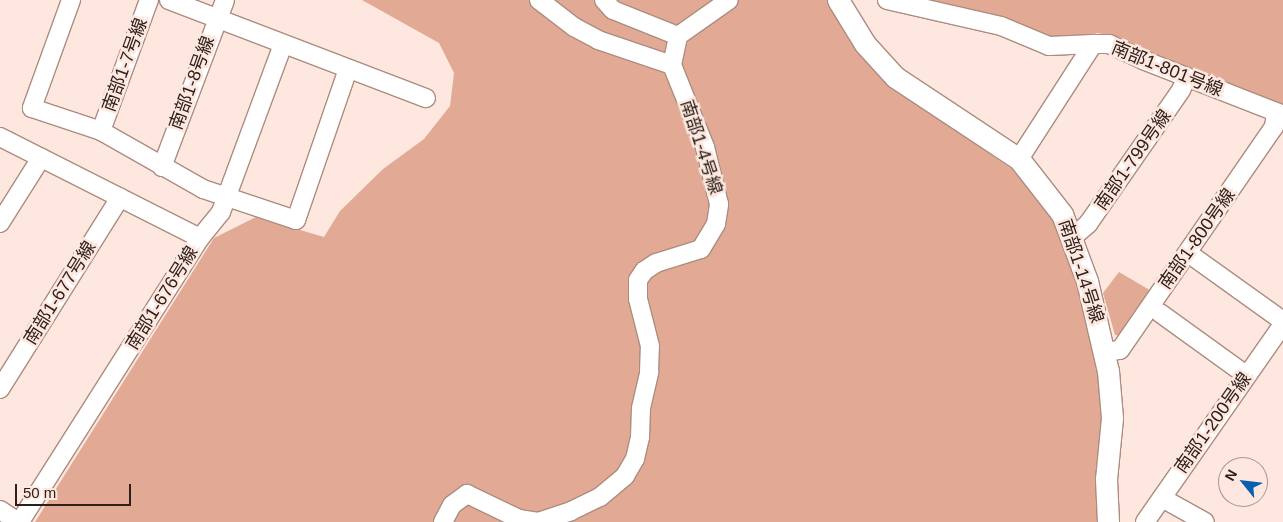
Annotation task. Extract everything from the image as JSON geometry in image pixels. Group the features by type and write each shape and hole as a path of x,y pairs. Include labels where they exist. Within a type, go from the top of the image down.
{"street":[{"path":"71,0 32,108 101,131 188,182 296,220 348,69"},
{"name":"南部1-7号線","path":"101,131 148,0"},
{"path":"169,0 426,98"},
{"name":"南部1-8号線","path":"162,167 225,0"},
{"path":"539,0 574,27 598,40 672,65 678,36 729,0"},
{"path":"604,0 614,10 678,36"},
{"name":"南部1-14号線","path":"838,0 865,44 895,77 1019,159 1044,186 1062,214 1073,237 1105,352 1112,418 1106,479 1108,522"},
{"path":"887,0 1001,26 1049,46 1094,44"},
{"path":"200,238 221,212 283,44"},
{"name":"南部1-801号線","path":"1019,159 1094,44 1110,44 1280,114"},
{"name":"南部1-4号線","path":"443,522 452,505 467,494 519,519 538,522 571,511 600,497 625,476 635,459 640,437 640,408 649,372 650,346 638,299 638,280 644,271 656,263 701,249 716,224 719,204 705,148 672,65"},
{"name":"南部1-799号線","path":"1073,237 1088,224 1181,90 1187,77"},
{"name":"南部1-800号線","path":"1105,352 1120,350 1274,127 1280,114"},
{"name":"南部1-676号線","path":"0,137 200,238 19,522 0,510"},
{"path":"0,223 41,158"},
{"name":"南部1-677号線","path":"0,389 120,198"},
{"path":"1188,253 1283,323"},
{"path":"1160,313 1246,375"},
{"name":"南部1-200号線","path":"1145,522 1283,323"},
{"path":"1162,498 1205,522"}],"shaded area":[{"path":"362,0 828,0 858,51 885,82 1019,174 1053,218 1072,263 1099,372 1103,407 1099,522 35,522 214,238 256,217 324,237 340,211 383,169 424,139 450,106 454,73 439,43"},
{"path":"928,0 1283,0 1283,105 1182,68 1113,37 1098,33 1052,39 1000,16"},
{"path":"1119,272 1153,292 1121,336 1115,335 1103,293"}]}
